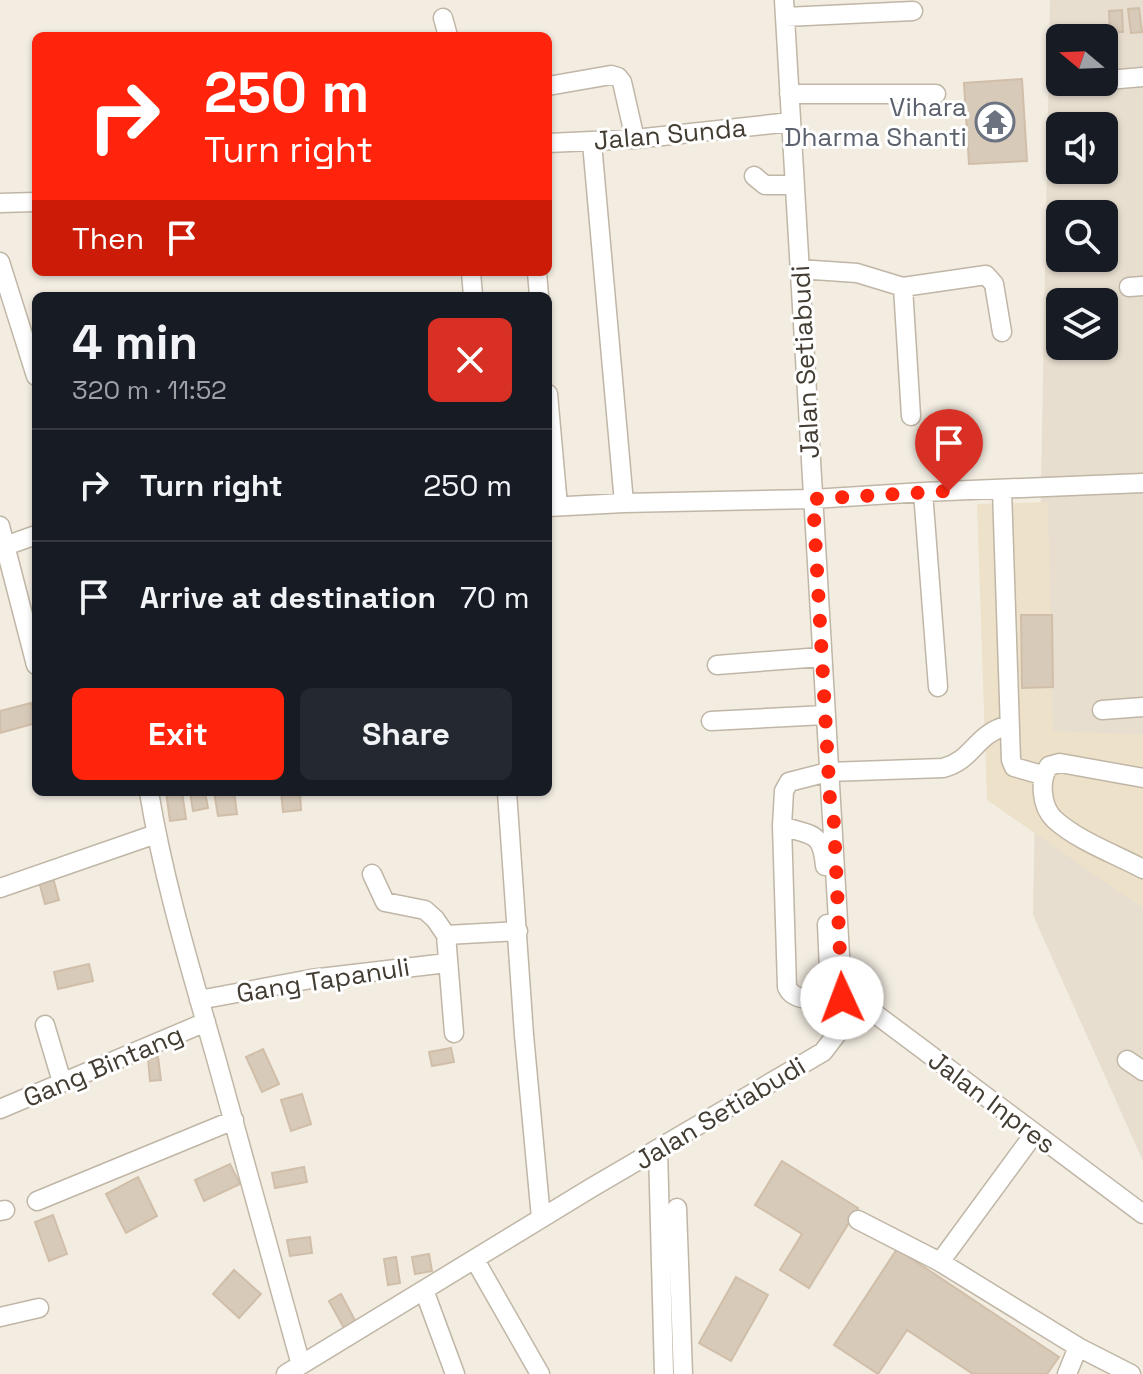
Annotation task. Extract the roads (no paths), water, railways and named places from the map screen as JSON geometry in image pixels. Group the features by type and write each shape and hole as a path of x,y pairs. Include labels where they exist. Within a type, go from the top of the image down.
{"street":[{"path":"784,8 913,11"},
{"name":"Jalan Setiabudi","path":"292,1371 541,1218 823,1052 836,1035 834,823 828,772 784,8"},
{"path":"552,85 611,75 618,77 622,82 635,139"},
{"path":"1118,79 1143,77"},
{"path":"789,94 936,94"},
{"name":"Jalan Sunda","path":"552,143 592,143 791,122"},
{"path":"592,143 624,503"},
{"path":"754,176 765,185 794,185"},
{"path":"0,203 32,202"},
{"path":"0,262 32,363"},
{"path":"799,269 850,272 903,287 986,275 994,284 1002,332"},
{"path":"903,287 911,416"},
{"path":"552,484 553,507 813,499 1143,483"},
{"path":"1002,490 1012,765 1042,775"},
{"path":"923,492 938,687"},
{"path":"0,526 32,650"},
{"path":"5,546 32,536"},
{"path":"717,665 821,657"},
{"path":"1102,710 1143,707"},
{"path":"711,721 825,715"},
{"path":"782,826 816,837 823,846 838,995 797,998 790,994 787,987 782,826 784,791 791,779 828,772 943,768 957,764 983,736 1009,725"},
{"path":"1143,778 1060,763 1049,766 1042,775 1044,797 1052,817 1143,869"},
{"path":"150,796 183,948 234,1120 292,1371"},
{"path":"507,796 541,1218"},
{"path":"0,888 156,834"},
{"path":"372,874 385,902 425,910 446,935 454,1033"},
{"path":"446,935 518,931"},
{"name":"Gang Tapanuli","path":"199,1000 311,979 447,963"},
{"name":"Jalan Inpres","path":"838,995 1143,1214"},
{"name":"Gang Bintang","path":"0,1109 206,1022"},
{"path":"45,1025 62,1082"},
{"path":"37,1201 234,1120"},
{"path":"940,1262 1034,1134"},
{"path":"658,1150 664,1374"},
{"path":"677,1208 683,1374"},
{"path":"858,1220 940,1262 1078,1347 1131,1374"},
{"path":"475,1260 540,1374"},
{"path":"424,1290 455,1374"},
{"path":"0,1317 39,1308"},
{"path":"1067,1374 1078,1347"}],"place":[{"name":"Vihara Dharma Shanti","path":"995,122"}]}
